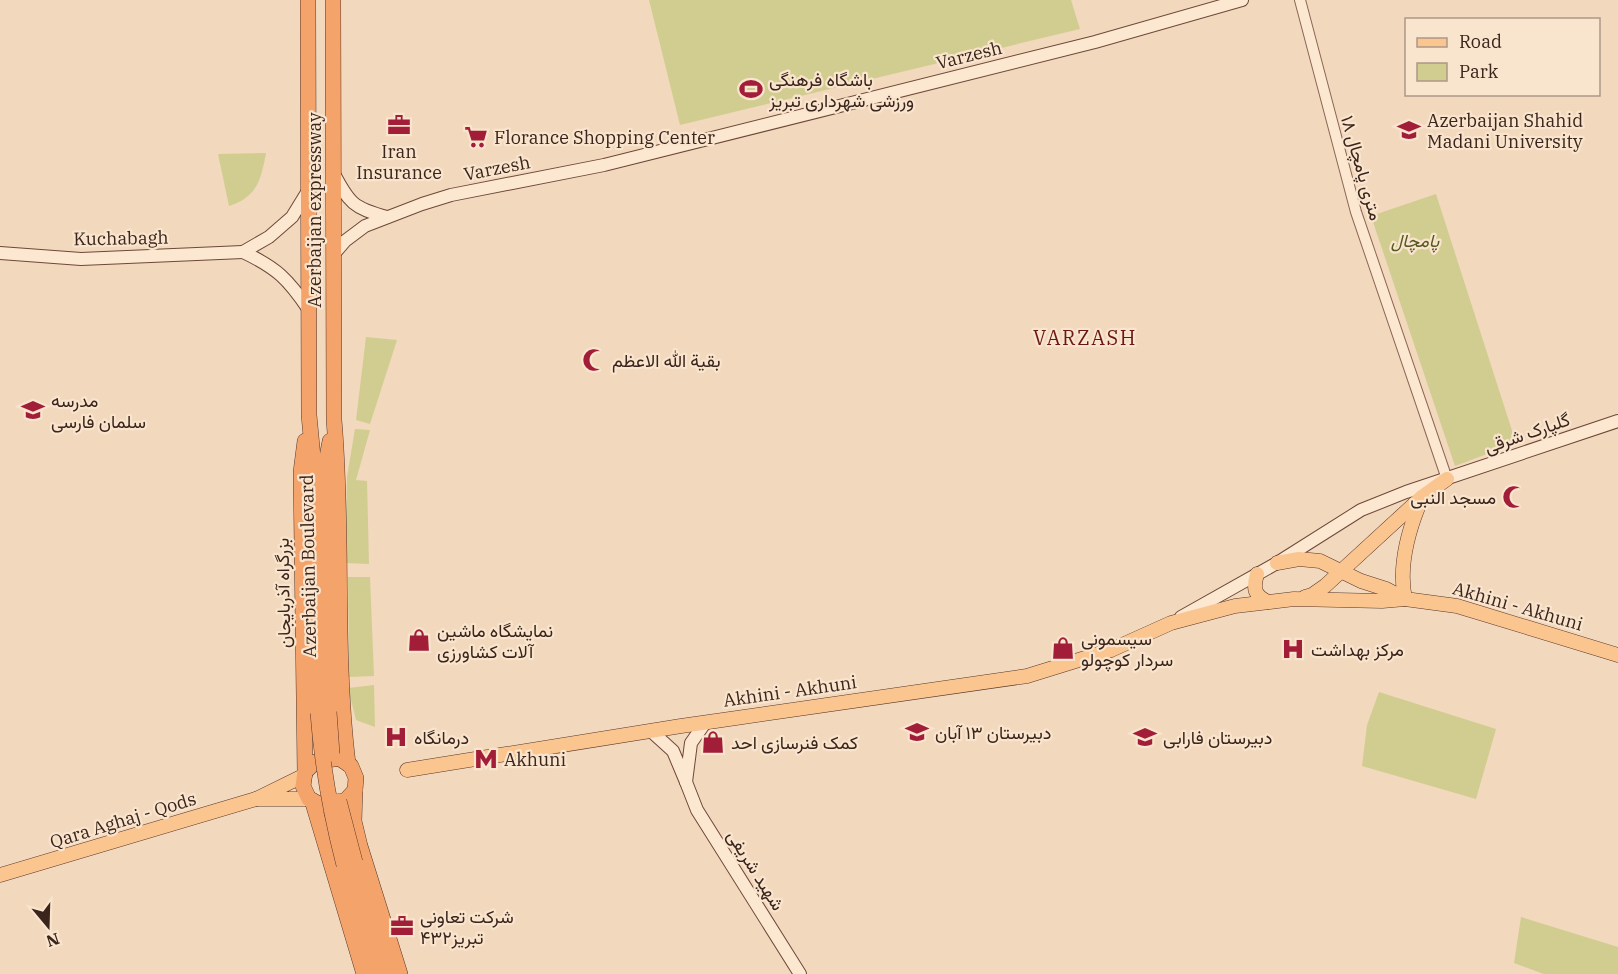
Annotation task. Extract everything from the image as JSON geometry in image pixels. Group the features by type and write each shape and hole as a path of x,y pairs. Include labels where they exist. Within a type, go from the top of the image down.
{"highway":[{"name":"Azerbaijan expressway","path":"308,0 309,415"},
{"name":"Azerbaijan expressway","path":"333,0 334,420"},
{"name":"Azerbaijan Boulevard","path":"309,415 314,468 323,714"},
{"name":"Azerbaijan Boulevard","path":"323,714 325,468 334,420"},
{"path":"323,714 356,778 354,821 400,974"},
{"path":"323,714 303,786 311,799 364,974"},
{"path":"323,714 330,742 350,864 377,974"},
{"path":"305,774 315,762 339,759 348,764"},
{"path":"311,799 321,805 346,800 355,790"},
{"path":"327,854 330,843 340,837 351,838 360,846"},
{"path":"350,864 388,974"}],"main road":[{"name":"Varzesh","path":"333,255 345,241 359,231 387,217 451,195 604,165 1095,42 1242,0"},
{"path":"333,172 347,198 356,207 387,217"},
{"path":"243,252 269,237 292,217 308,191"},
{"path":"243,252 268,264 290,283 309,310"},
{"name":"Kuchabagh","path":"0,253 81,259 243,252"},
{"name":"گلپارک شرقی","path":"1171,622 1277,563 1361,510 1447,478 1618,421"},
{"path":"1294,599 1312,595 1341,572 1422,496 1447,478"},
{"path":"1405,599 1401,581 1405,551 1422,496"},
{"path":"1277,563 1299,559 1320,561 1405,599"},
{"path":"1257,574 1256,591 1259,597 1268,602"},
{"path":"1294,599 1382,601 1405,599"},
{"name":"Akhini - Akhuni","path":"407,770 1026,675 1111,650 1171,622 1235,606 1294,599"},
{"name":"Akhini - Akhuni","path":"1405,599 1457,606 1618,655"},
{"path":"686,782 691,743 705,723"},
{"name":"شهید شریفی","path":"651,731 673,751 697,810 800,974"},
{"path":"256,799 305,774"},
{"path":"256,799 311,799"},
{"name":"Qara Aghaj - Qods","path":"0,875 256,799"}],"street":[{"name":"۱۸ متری پامچال","path":"1300,0 1356,212 1447,478"}],"green space":[{"name":"باشگاه فرهنگی ورزشی شهرداری تبریز","path":"649,0 1071,0 1080,29 680,125"},
{"path":"266,153 262,171 252,192 246,198 229,206 218,154"},
{"name":"پامچال","path":"1436,194 1516,443 1455,466 1371,216"},
{"path":"366,337 397,340 370,424 356,420"},
{"path":"355,429 370,430 356,480 367,481 369,564 345,563 347,477"},
{"path":"348,577 370,577 374,676 349,677"},
{"path":"374,685 375,727 356,720 348,688"},
{"path":"1379,692 1496,729 1476,799 1362,766 1367,725"},
{"path":"1521,917 1618,947 1618,974 1544,974 1514,963"}],"place":[{"name":"باشگاه فرهنگی ورزشی شهرداری تبریز","path":"751,89"},
{"name":"Iran Insurance","path":"399,125"},
{"name":"Azerbaijan Shahid Madani University","path":"1409,130"},
{"name":"Florance Shopping Center","path":"476,137"},
{"name":"بقیة الله الاعظم","path":"594,360"},
{"name":"مدرسه سلمان فارسی","path":"33,410"},
{"name":"مسجد النبی","path":"1514,497"},
{"name":"نمایشگاه ماشین آلات کشاورزی","path":"419,640"},
{"name":"سیسمونی سردار کوچولو","path":"1063,648"},
{"name":"مرکز بهداشت","path":"1293,649"},
{"name":"دبیرستان ۱۳ آبان","path":"917,732"},
{"name":"درمانگاه","path":"396,737"},
{"name":"دبیرستان فارابی","path":"1145,737"},
{"name":"کمک فنرسازی احد","path":"713,742"},
{"name":"Akhuni","path":"486,759"},
{"name":"شرکت تعاونی ۴۳۲تبریز","path":"402,926"}],"district":[{"name":"VARZASH","path":"1085,337"}]}
